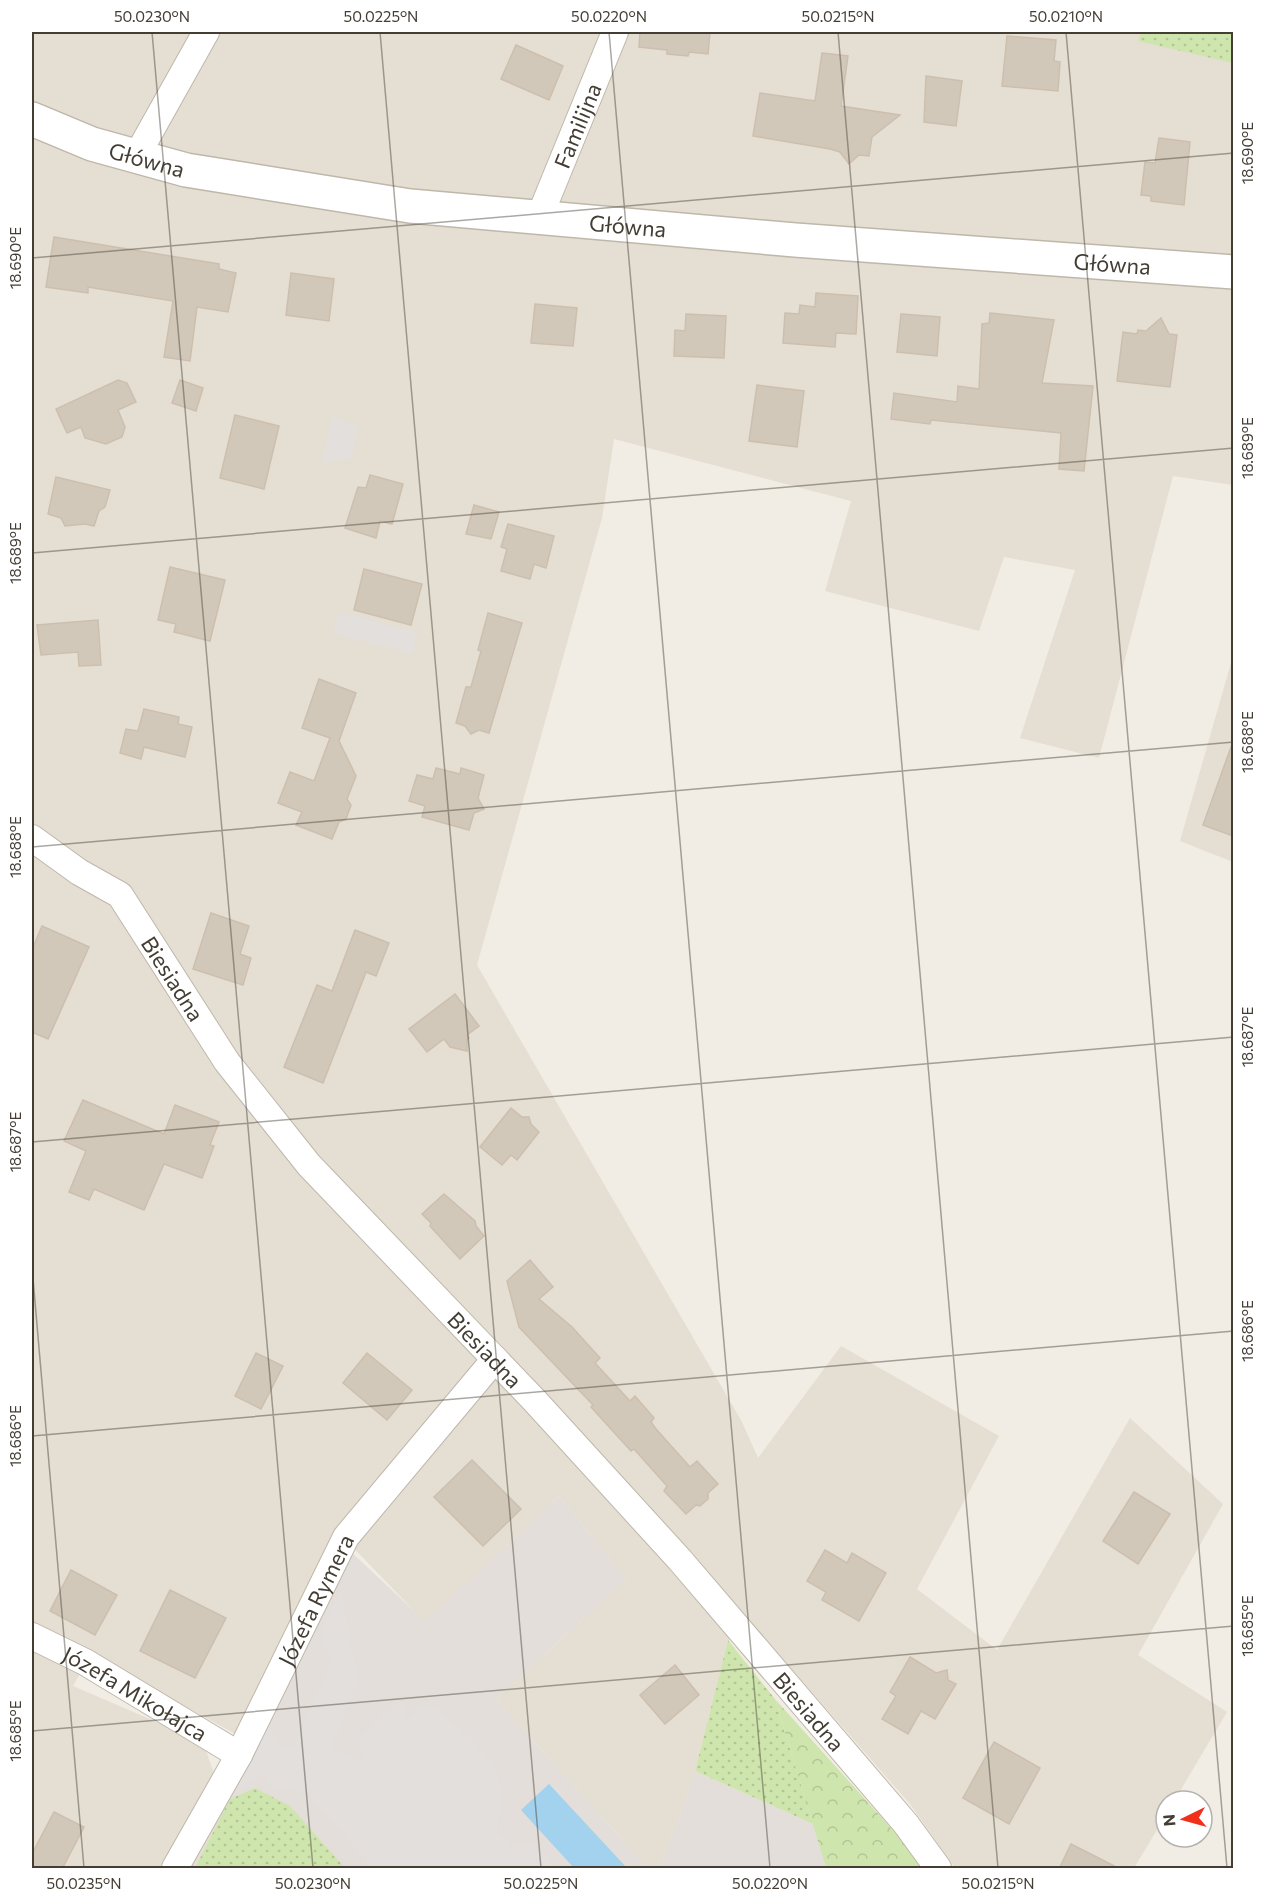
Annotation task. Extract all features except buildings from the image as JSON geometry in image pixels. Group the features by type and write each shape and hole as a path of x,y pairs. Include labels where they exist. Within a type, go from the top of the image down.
{"street":[{"path":"136,157 206,32"},
{"name":"Familijna","path":"539,218 615,32"},
{"name":"Główna","path":"32,119 92,144 186,170 375,201 784,239 1233,272"},
{"name":"Biesiadna","path":"32,838 79,872 120,895 227,1062 309,1165 495,1359 680,1560 906,1824 938,1869"},
{"name":"Józefa Rymera","path":"175,1869 239,1755 346,1537 495,1359"},
{"name":"Józefa Mikołajca","path":"32,1636 85,1662 239,1755"}],"shaded area":[{"path":"32,32 1233,32 1233,485 1173,476 1099,758 1020,738 1075,570 1004,557 979,631 825,591 851,501 614,439 602,518 477,965 742,1422 758,1458 841,1346 999,1436 917,1589 997,1650 1130,1418 1223,1504 1138,1655 1227,1712 1181,1789 1154,1789 1154,1835 1134,1868 955,1868 910,1804 754,1626 728,1640 695,1771 660,1868 648,1868 496,1699 627,1579 559,1496 425,1622 337,1531 237,1735 91,1654 73,1686 203,1742 217,1782 230,1799 197,1868 32,1868"},
{"path":"332,416 358,426 352,458 322,463"},
{"path":"339,612 418,633 412,654 333,633"},
{"path":"1233,656 1233,862 1180,841"},
{"path":"559,1496 627,1579 496,1699 648,1868 197,1868 350,1551 425,1621"},
{"path":"341,1588 358,1680 332,1747 362,1764 359,1738 400,1699 407,1717 419,1708 437,1708 477,1745 496,1770 502,1798 497,1831 512,1845 532,1842 556,1868 373,1868 307,1793 268,1786 268,1774 251,1779 230,1799 269,1719 274,1738 281,1749 294,1746 331,1663 320,1633"},
{"path":"695,1771 813,1824 826,1868 660,1868"}],"green space":[{"path":"1141,32 1233,32 1233,63 1138,41"},
{"path":"728,1640 775,1699 813,1824 695,1771"},
{"path":"775,1699 927,1868 826,1868"},
{"path":"255,1788 290,1806 345,1868 195,1868 230,1799"}],"water":[{"path":"549,1784 627,1868 574,1868 521,1810"}]}
